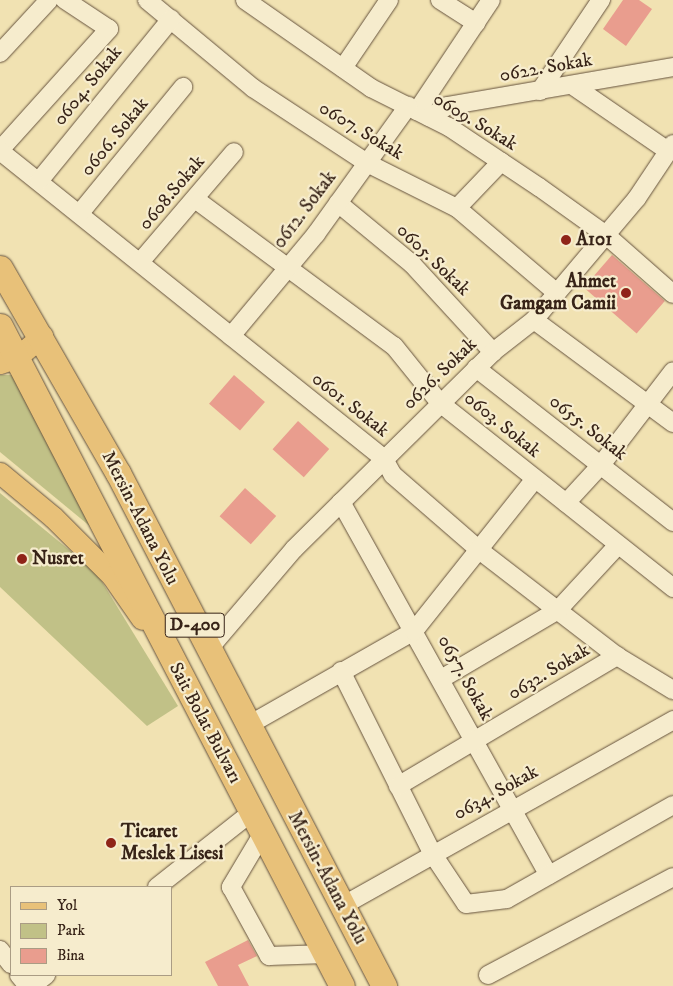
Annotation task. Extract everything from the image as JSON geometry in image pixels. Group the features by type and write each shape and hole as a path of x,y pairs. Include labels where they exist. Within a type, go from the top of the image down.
{"highway":[{"name":"Mersin-Adana Yolu","path":"0,268 42,336 384,986"},
{"name":"Sait Bolat Bulvarı","path":"2,332 8,360 178,671 342,986"}],"main road":[{"path":"2,332 42,336"},
{"path":"8,360 42,336"},
{"path":"0,473 53,517 112,576 178,671"}],"street":[{"path":"0,53 49,0"},
{"path":"0,151 109,29 65,0"},
{"name":"0607. Sokak","path":"147,0 253,88 367,163 457,208 557,293"},
{"path":"343,68 389,0"},
{"path":"440,0 476,22"},
{"name":"0612. Sokak","path":"231,336 290,266 367,163 418,112 491,0"},
{"path":"540,91 600,0"},
{"name":"0609. Sokak","path":"253,2 343,68 501,162 606,235 673,294"},
{"name":"0604. Sokak","path":"39,181 171,19"},
{"name":"0622. Sokak","path":"418,112 673,67"},
{"path":"572,85 671,148"},
{"name":"0606. Sokak","path":"80,213 183,87"},
{"name":"0626. Sokak","path":"208,650 294,549 476,368 534,320 606,235 671,148"},
{"name":"0601. Sokak","path":"0,151 142,261 231,336 384,459 393,475 478,549 617,656 673,690"},
{"name":"0608.Sokak","path":"142,261 234,152"},
{"path":"457,208 501,162"},
{"name":"0603. Sokak","path":"195,199 290,266 394,346 440,403 673,588"},
{"name":"0605. Sokak","path":"338,203 412,264 493,352"},
{"path":"534,320 673,423"},
{"name":"0655. Sokak","path":"476,368 673,522"},
{"path":"566,503 601,465 673,371"},
{"path":"248,726 414,630 535,479"},
{"name":"0657. Sokak","path":"342,502 549,876"},
{"path":"441,679 558,610 618,545"},
{"name":"0632. Sokak","path":"398,786 617,656"},
{"path":"341,671 432,852 466,904 507,900 672,807"},
{"name":"0634. Sokak","path":"342,906 432,852 673,720"},
{"path":"159,886 257,823"},
{"path":"257,823 231,886 269,956 326,954"},
{"path":"488,975 673,876"},
{"path":"0,950 10,963"},
{"path":"20,976 28,986"},
{"path":"32,986 45,976"}],"green space":[{"path":"0,375 12,375 97,532 0,452"},
{"path":"0,493 96,572 178,706 147,726 0,587"}],"building":[{"path":"623,0 639,0 652,9 626,46 603,29"},
{"name":"Ahmet Gamgam Camii","path":"612,255 665,301 637,333 584,287"},
{"path":"234,375 265,402 240,431 209,404"},
{"path":"298,421 329,449 304,477 273,449"},
{"path":"245,488 276,516 251,544 220,516"},
{"path":"248,940 257,956 238,965 249,986 218,986 205,962"}],"place":[{"name":"A101","path":"566,240"},
{"name":"Ahmet Gamgam Camii","path":"626,293"},
{"name":"Nusret","path":"22,559"},
{"name":"Ticaret Meslek Lisesi","path":"111,843"}]}
